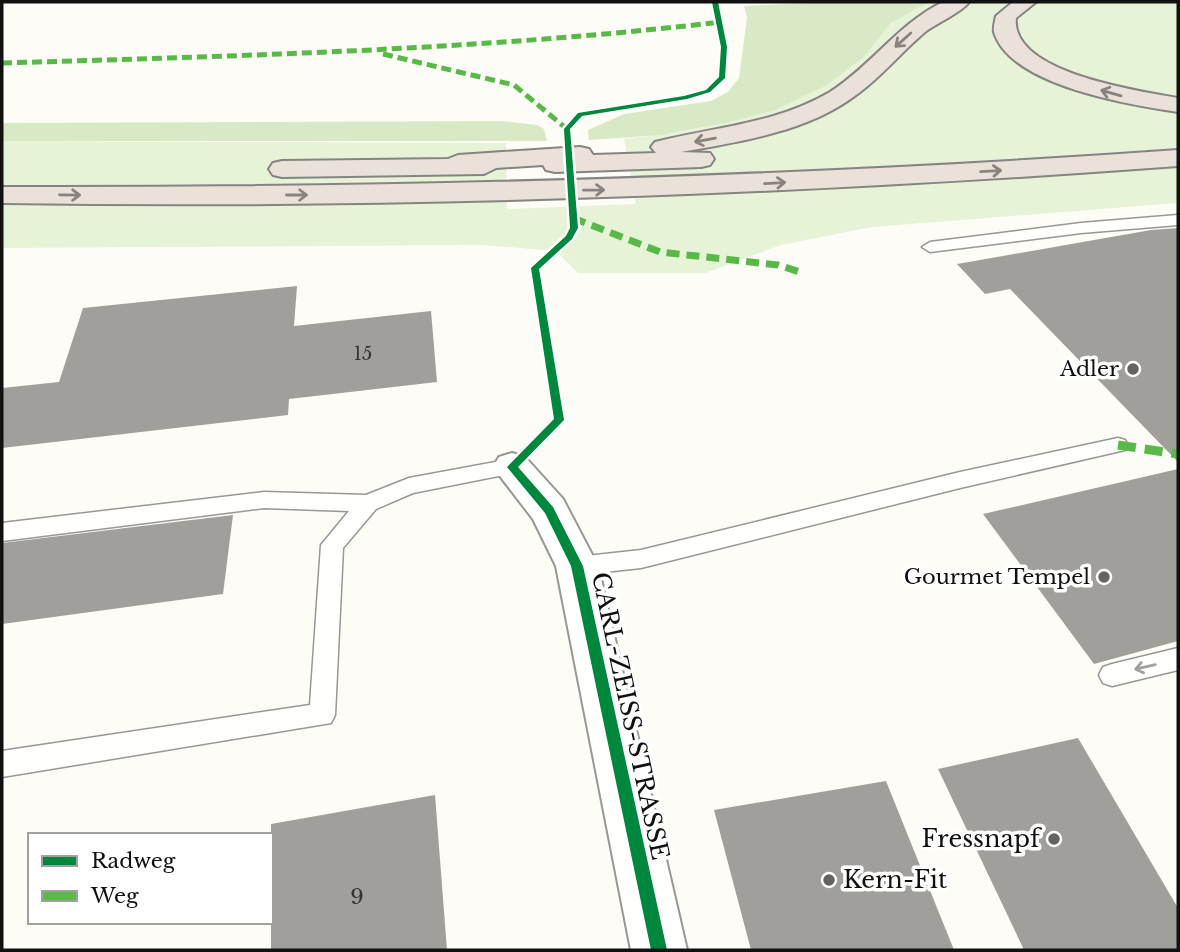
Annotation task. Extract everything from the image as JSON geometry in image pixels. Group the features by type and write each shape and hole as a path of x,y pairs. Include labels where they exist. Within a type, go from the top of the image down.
{"highway":[{"path":"629,168 790,119 831,100 859,82 928,18 959,2"},
{"path":"1026,2 1006,16 1004,31 1012,45 1028,58 1049,71 1082,84 1125,97 1178,105"},
{"path":"875,153 1178,134"},
{"path":"2,195 158,196 506,173 629,168 740,158"},
{"path":"255,169 376,168 506,173 629,168 936,175 1178,158"}],"street":[{"name":"CARL-ZEISS-STRASSE","path":"512,467 549,510 577,566 659,950"}],"lane":[{"path":"930,247 1081,228 1178,220"},
{"path":"577,566 641,559 960,480 1118,445"},
{"path":"2,532 264,500 368,503 409,486 512,467"},
{"path":"2,764 323,715 332,545 368,503"},
{"path":"1112,675 1178,659"}],"green space":[{"path":"828,2 928,2 891,23 863,58 825,86 775,110 726,123 661,135 589,140 588,130 624,114 711,101 728,92 739,78 747,18 744,6"},
{"path":"928,2 1178,2 1178,203 872,227 781,245 706,273 578,273 556,251 482,245 2,248 2,141 506,143 507,209 636,204 624,139 686,131 745,118 801,96 855,64 895,21"},
{"path":"502,121 537,125 544,129 547,141 2,141 2,123"}],"building":[{"name":"Adler","path":"1178,228 1178,462 1010,289 985,294 957,264 1151,230"},
{"path":"297,286 294,326 431,311 437,382 289,399 288,415 2,448 2,388 59,382 83,308"},
{"name":"Gourmet Tempel","path":"1178,469 1178,641 1094,664 983,514"},
{"path":"233,515 223,594 2,624 2,543"},
{"name":"Fressnapf","path":"1078,738 1178,908 1178,950 1024,950 938,769"},
{"name":"Kern-Fit","path":"886,781 954,950 751,950 714,810"},
{"path":"435,795 447,950 271,950 271,824"}],"marked path":[{"path":"2,63 452,47 542,41 721,22"},
{"path":"383,54 514,85 567,129"},
{"path":"573,218 660,252 778,265 803,273"},
{"path":"1118,445 1178,454"}],"cycle path":[{"path":"659,950 577,566 549,510 512,467 559,420 535,268 569,237 574,228 567,129 580,114 685,98 708,91 722,78 724,47 715,2"}],"place":[{"name":"Adler","path":"1133,369"},
{"name":"Gourmet Tempel","path":"1104,577"},
{"name":"Fressnapf","path":"1054,839"},
{"name":"Kern-Fit","path":"829,880"}]}
